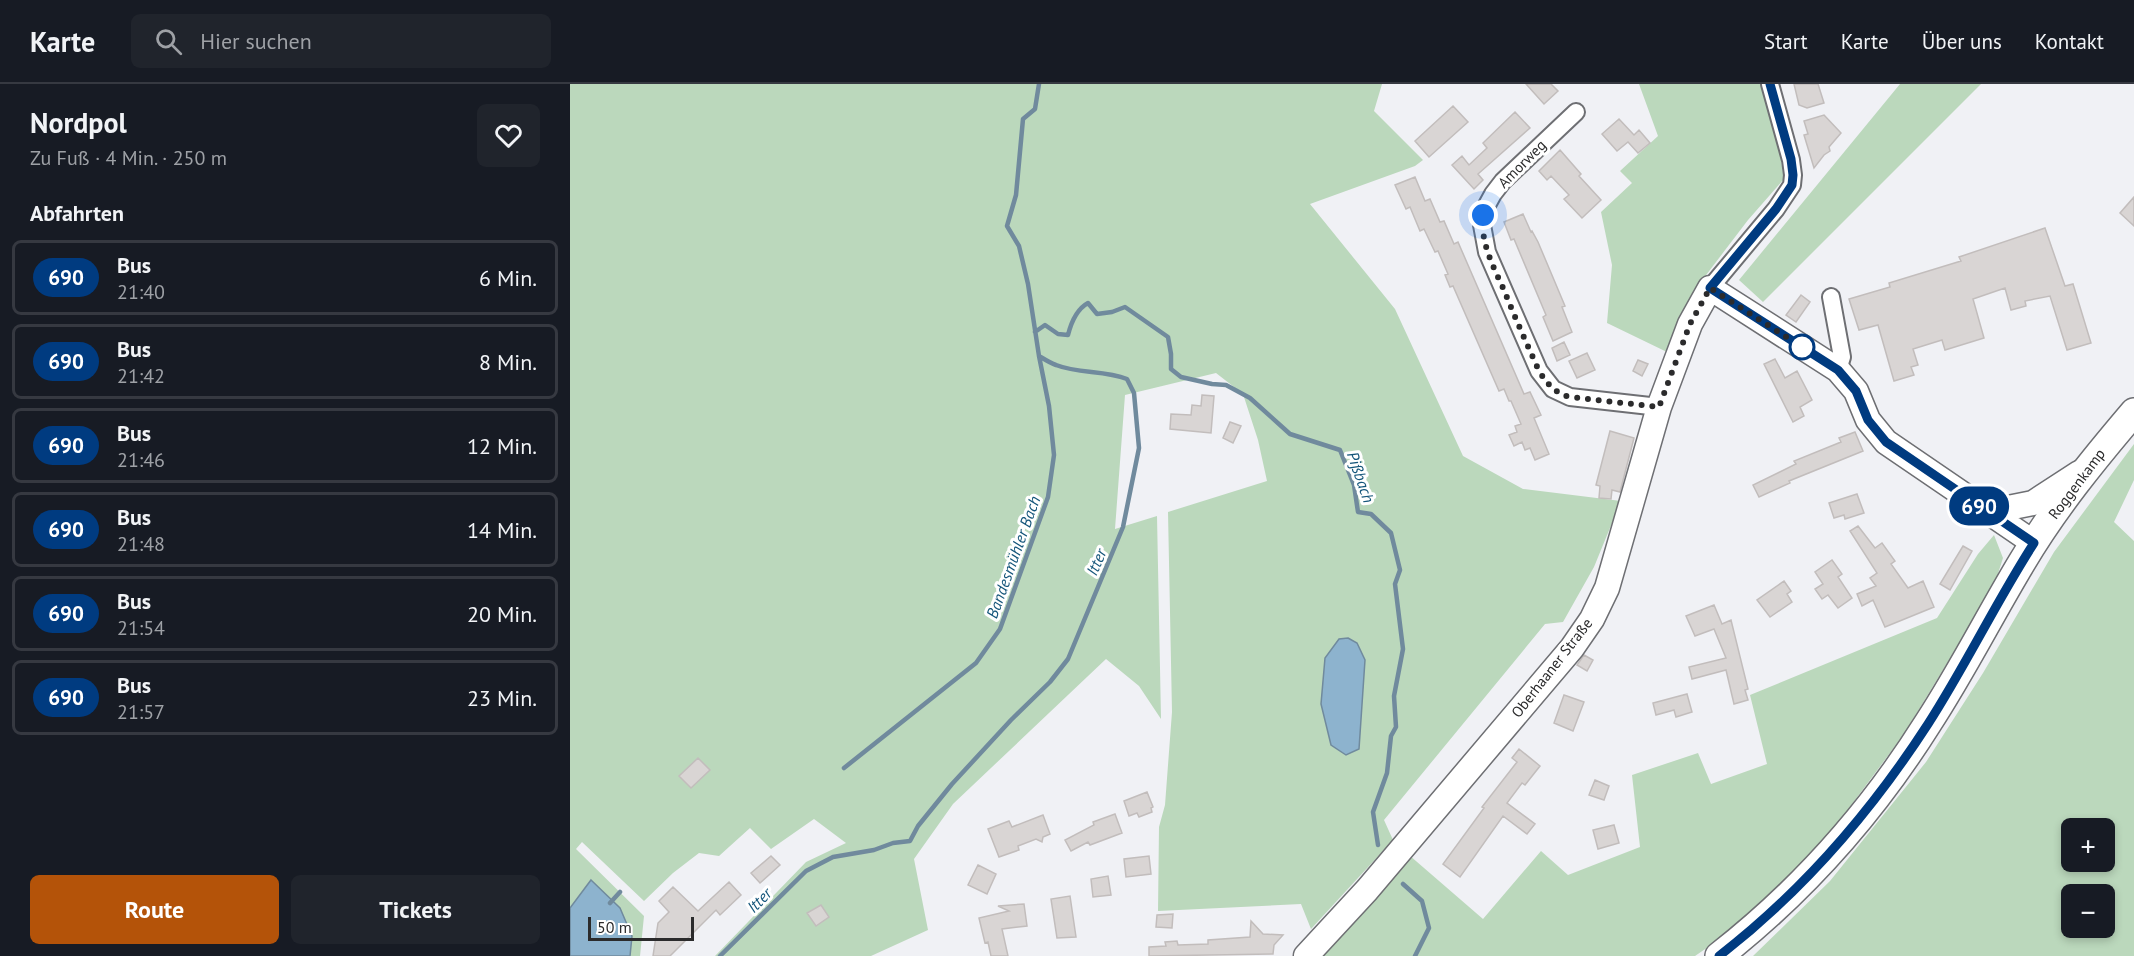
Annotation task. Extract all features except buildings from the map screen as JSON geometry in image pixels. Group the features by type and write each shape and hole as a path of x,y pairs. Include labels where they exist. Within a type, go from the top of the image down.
{"main road":[{"name":"Roggenkamp","path":"1719,956 1794,891 1841,843 1865,812 1928,724 2034,543 2090,465 2134,412"}],"street":[{"path":"1770,84 1791,159 1792,185 1776,209 1710,288 1838,370 1856,391 1868,420 1886,442 2034,543"},
{"name":"Amorweg","path":"1576,112 1492,194 1482,225 1487,252 1539,371 1553,389 1570,397 1659,407"},
{"name":"Oberhaaner Straße","path":"1306,956 1367,890 1572,648 1592,619 1611,577 1659,407 1690,324 1710,288"},
{"path":"1831,297 1842,357 1838,370"},
{"path":"1988,512 2033,503 2050,494 2090,465"}],"green space":[{"path":"570,84 1382,84 1374,111 1423,160 1415,166 1310,204 1395,309 1463,456 1523,489 1621,501 1594,567 1563,622 1545,624 1384,820 1393,840 1311,929 1301,904 1158,911 1159,827 1165,805 1172,712 1168,512 1267,481 1258,440 1243,394 1216,373 1125,395 1115,529 1157,516 1161,719 1139,686 1106,659 953,804 914,859 928,930 871,956 715,956 806,862 846,843 814,819 771,849 750,828 719,856 699,853 673,873 644,901 582,842 576,849 644,916 640,956 570,956"},
{"path":"1639,84 1762,84 1779,147 1784,179 1748,220 1700,283 1669,353 1607,323 1612,265 1601,212 1632,183 1620,171 1658,136"},
{"path":"1900,84 1981,84 1763,302 1739,280"},
{"path":"2134,444 2134,480 2114,522 2134,541 2134,956 1753,956 1830,881 1926,762 1983,673 2054,552"},
{"path":"1994,535 2003,558 1994,586 1904,734 1824,842 1746,921 1695,956 1318,956 1409,855 1483,919 1541,851 1568,875 1640,847 1632,775 1698,753 1711,784 1767,764 1750,695 1937,618 1978,554"}],"water":[{"path":"1348,638 1357,643 1365,660 1359,749 1346,755 1331,745 1321,704 1325,658 1339,639"},
{"path":"591,880 620,908 632,936 630,956 570,956 570,908"}],"waterway":[{"name":"Itter","path":"720,956 806,871 833,857 910,841 918,826 952,784 1050,682 1068,659 1123,527 1139,448 1134,393 1127,379 1065,368 1039,356 1028,284 1019,246 1007,226 1016,195 1023,119 1035,109 1039,84"},
{"name":"Pißbach","path":"1035,332 1045,325 1058,334 1068,335 1075,317 1088,303 1097,314 1125,307 1168,337 1171,369 1181,377 1226,385 1250,398 1290,434 1340,450 1354,485 1358,512 1371,514 1391,533 1400,570 1395,584 1403,649 1394,696 1396,727 1391,736 1387,773 1373,812 1378,845"},
{"name":"Bandesmühler Bach","path":"844,768 976,663 1000,629 1048,497 1054,455 1049,406 1039,356"},
{"name":"Pißbach","path":"1403,884 1422,901 1429,928 1415,956"},
{"path":"610,903 620,892"}],"bus line":[{"name":"690","path":"1719,956 1748,933 1820,865 1865,812 1928,724 2034,543 1886,442 1874,430 1856,391 1838,370 1710,288 1776,209 1792,185 1791,159 1770,84"}],"route":[{"path":"1483,215 1482,225 1487,252 1539,371 1546,382 1560,394 1659,407 1690,324 1710,288 1802,347"}]}
